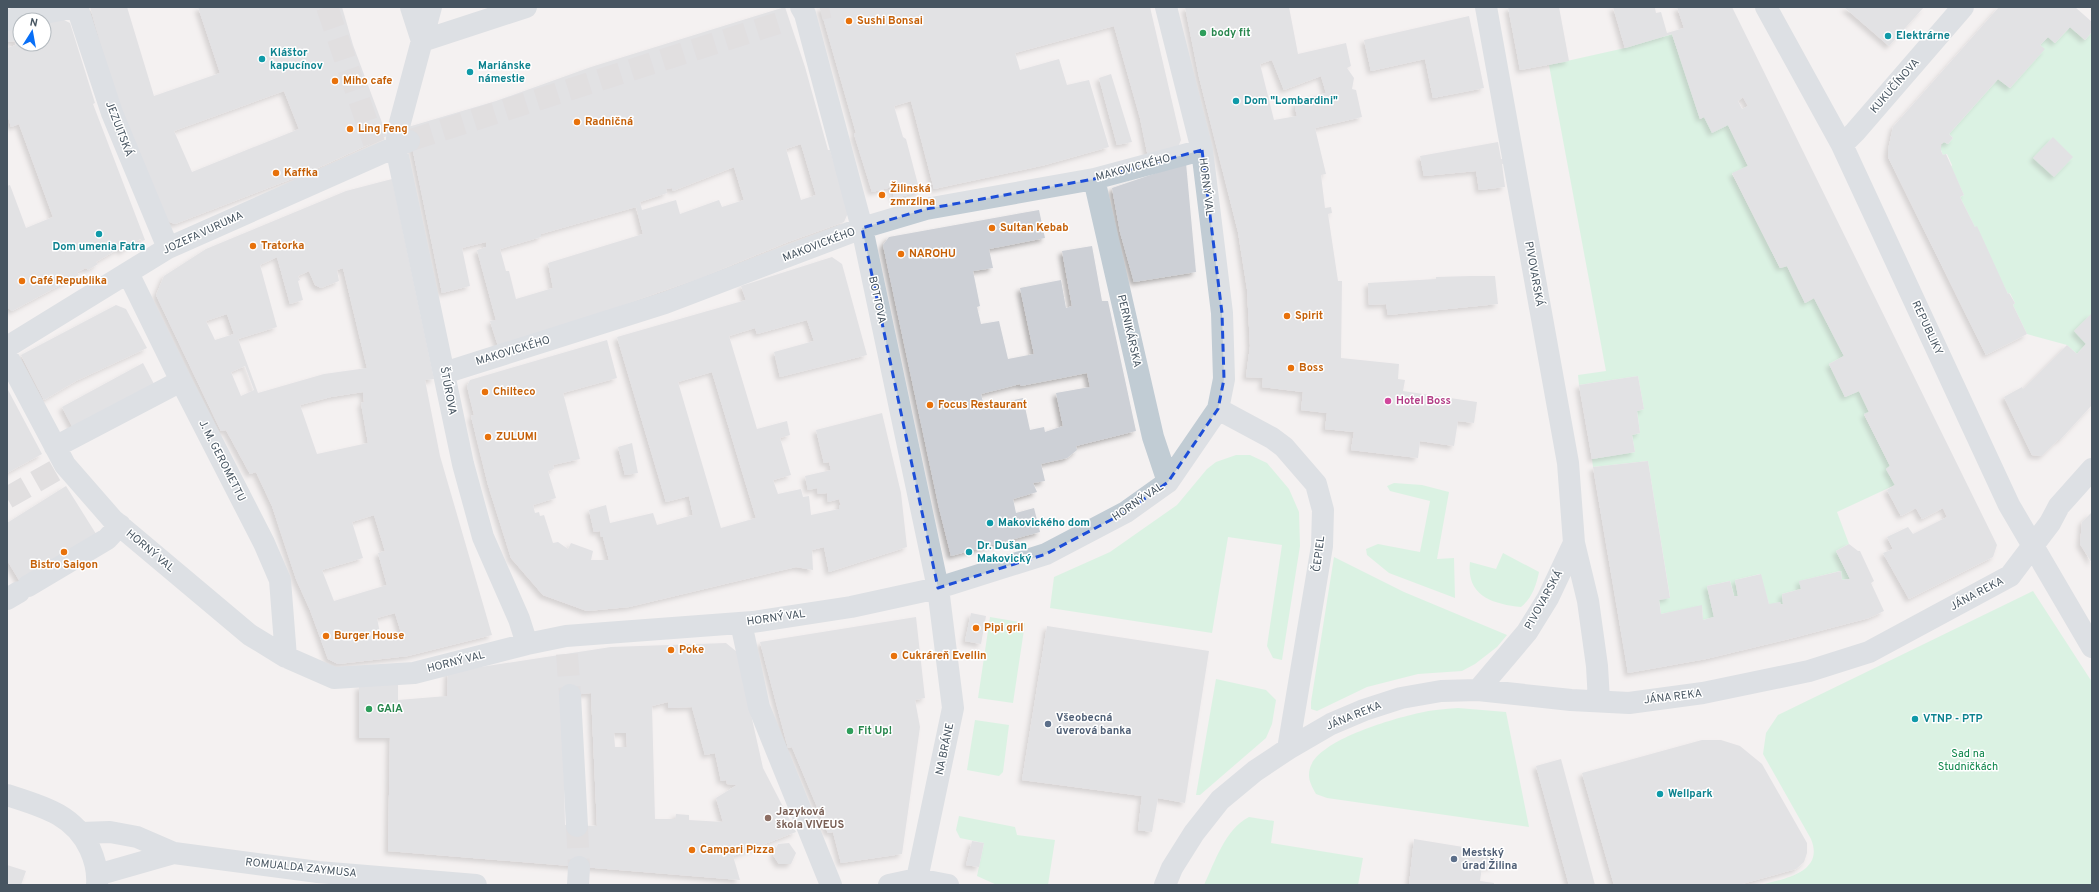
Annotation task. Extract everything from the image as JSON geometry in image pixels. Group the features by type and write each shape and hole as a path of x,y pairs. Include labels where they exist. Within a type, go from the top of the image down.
{"street":[{"path":"7,20 77,7"},
{"name":"JEZUITSKÁ","path":"77,7 112,113 168,248"},
{"path":"411,7 422,41"},
{"path":"391,143 431,7"},
{"path":"422,41 526,7"},
{"name":"HORNÝ VAL","path":"7,356 65,465 120,525 250,635 286,657 334,678 414,673 527,644 566,645 741,623 851,607 938,588 1046,554 1126,512 1168,482 1218,409 1224,379 1222,313 1202,150 1166,7"},
{"name":"PIVOVARSKÁ","path":"1486,7 1568,463 1574,542 1588,601 1597,666 1599,701"},
{"name":"REPUBLIKY","path":"1766,7 1842,145 2010,505 2092,647"},
{"name":"KUKUČÍNOVA","path":"1842,145 1855,132 1962,7"},
{"name":"BOTTOVA","path":"804,12 862,228 938,588"},
{"name":"JOZEFA VURUMA","path":"7,347 168,248 391,143"},
{"name":"ŠTÚROVA","path":"391,143 444,373 463,464 483,537 519,619 527,644"},
{"name":"MAKOVICKÉHO","path":"444,373 665,304 862,228 926,209 1094,179 1202,150"},
{"name":"PERNIKÁRSKA","path":"1094,179 1153,437 1168,482"},
{"name":"J. M. GEROMETTU","path":"128,273 181,381 264,543 280,580 286,657"},
{"path":"55,447 181,381"},
{"name":"ČEPIEL","path":"1218,409 1272,438 1284,447 1316,484 1323,510 1322,546 1288,749"},
{"name":"JÁNA REKA","path":"1165,885 1172,868 1194,833 1220,800 1255,771 1288,749 1331,724 1364,710 1401,698 1441,691 1478,690 1629,703 1711,692 1809,671 1869,652 2010,576 2050,523 2059,506 2092,469"},
{"path":"18,592 107,539 120,525"},
{"name":"PIVOVARSKÁ","path":"1478,690 1527,632 1548,598 1574,542"},
{"name":"NA BRÁNE","path":"917,882 953,708 938,588"},
{"path":"741,623 759,707 830,885"},
{"path":"570,695 577,826"},
{"name":"ROMUALDA ZAYMUSA","path":"7,795 52,810 69,820 81,833 93,857 97,880 174,853"},
{"name":"ROMUALDA ZAYMUSA","path":"81,833 110,832 130,836 174,853 318,872 476,885"},
{"path":"889,885 917,882 948,885"}],"highlighted area":[{"path":"1202,150 1222,313 1224,379 1218,409 1168,482 1126,512 1046,554 938,588 862,228 926,209 1094,179"}],"green space":[{"path":"2070,27 2085,40 2092,32 2092,313 2086,344 2077,354 2067,345 2027,334 2013,305 2015,303 2010,293 2008,294 1960,197 1964,195 1951,167 1952,165 1947,154 1943,155 1941,151 1944,142 1948,144 1953,138 1949,134 1998,79 2010,88 2044,49 2040,45 2048,37 2055,43"},
{"path":"1672,34 1700,119 1704,117 1728,125 1748,166 1732,174 1780,268 1787,266 1805,303 1814,298 1844,356 1829,364 1845,397 1859,391 1869,412 1864,415 1890,466 1886,469 1895,485 1837,512 1849,544 1836,551 1850,579 1842,580 1840,571 1800,581 1801,589 1782,594 1783,604 1769,604 1760,574 1735,580 1738,596 1734,596 1730,581 1707,586 1714,617 1703,620 1702,606 1661,614 1659,600 1670,597 1648,461 1593,467 1592,459 1635,452 1632,435 1640,433 1637,411 1644,409 1638,376 1579,385 1578,375 1606,371 1549,65 1625,48"},
{"path":"1236,455 1250,455 1267,463 1289,489 1299,512 1300,546 1282,660 1273,658 1267,646 1282,545 1228,537 1212,633 1050,608 1054,577 1110,552 1177,505 1207,469 1216,462"},
{"path":"1394,483 1422,485 1449,492 1437,559 1454,558 1455,598 1389,573 1367,555 1366,549 1378,544 1420,552 1430,501 1390,491 1387,486"},
{"path":"1503,553 1539,572 1533,591 1528,600 1521,607 1511,606 1492,600 1484,596 1472,583 1470,562 1496,569"},
{"path":"1334,557 1404,592 1507,635 1497,647 1475,664 1462,671 1418,674 1367,687 1317,711 1311,709"},
{"name":"Sad na Studničkách","path":"2033,591 2092,682 2092,885 1761,885 1790,877 1800,872 1807,867 1812,860 1814,850 1811,839 1763,754 1766,733 1778,715"},
{"path":"990,617 1025,623 1013,703 978,698"},
{"path":"1216,679 1266,690 1276,700 1272,724 1266,738 1200,795 1196,795"},
{"path":"1458,708 1506,712 1529,827 1327,798 1316,794 1309,778 1309,772 1316,758 1327,748 1357,732 1392,720 1424,712"},
{"path":"975,720 1009,725 1003,772 999,776 967,770"},
{"path":"959,816 1015,827 1017,835 1055,840 1048,885 997,885 977,876 984,843 960,838 956,830"},
{"path":"1249,817 1274,821 1271,843 1363,858 1358,885 1204,885 1227,838 1233,829"}],"building":[{"path":"90,7 127,7 154,96 220,73 198,7 342,7 353,45 387,136 307,173 175,224 167,221 124,123","holes":["284,91 299,129 192,172 174,131"]},
{"path":"785,7 805,67 828,150 830,150 848,213 844,222 788,242 700,278 597,314 498,346 490,321 496,320 477,250 486,247 486,242 462,248 470,286 442,293 408,127 496,101 591,67","holes":["801,144 816,195 801,200 786,149","734,167 744,200 722,207 719,200 680,214 676,200 642,210 640,202 667,193 666,189 672,188 673,191","636,207 643,234 548,263 553,288 516,299 509,271 506,271 500,249 541,237 541,234"]},
{"path":"820,7 1150,7 1181,140 1177,149 1148,157 1140,118 1114,26 1015,53 1020,70 1059,59 1067,85 1089,80 1109,147 1045,165 934,189 911,101 894,106 903,137 906,139 920,192 894,198 892,187 872,192 854,134 856,133"},
{"path":"1185,7 1289,7 1298,54 1346,43 1351,66 1347,68 1354,78 1352,89 1356,90 1362,117 1315,128 1326,174 1321,175 1325,208 1331,207 1332,213 1328,214 1338,281 1342,281 1341,358 1399,364 1398,379 1405,380 1403,391 1477,402 1474,423 1458,421 1454,446 1420,441 1418,458 1351,450 1354,432 1325,429 1327,413 1301,410 1303,392 1262,387 1263,378 1246,377 1250,346 1247,289 1238,232 1199,77","holes":["1272,60 1284,90 1321,76 1326,93 1297,101 1295,108 1297,116 1274,120 1260,64"]},
{"path":"1508,7 1559,7 1569,61 1520,70"},
{"path":"1613,7 1658,7 1655,8 1656,13 1661,12 1667,33 1684,28 1677,7 1732,7 1997,545 1993,557 1909,599 1883,553 1893,549 1887,537 1908,527 1913,534 1947,517 1943,508 1922,519 1916,508 1901,516 1887,490 1895,485 1886,469 1890,466 1864,414 1869,412 1859,391 1845,397 1829,364 1844,356 1814,298 1805,303 1787,266 1780,268 1732,173 1748,166 1728,125 1712,133 1704,117 1700,119 1672,34 1625,48","holes":["1743,97 1748,106 1742,109 1738,101"]},
{"name":"Elektrárne","path":"1844,7 1924,7 1889,46"},
{"path":"1999,7 2075,7 2092,22 2092,32 2085,40 2070,27 2055,43 2048,37 2040,45 2045,49 2010,88 1998,79 1949,134 1953,138 1948,144 1944,142 1941,144 1941,151 1943,155 1946,154 1964,195 1960,197 1975,227 1977,226 2008,294 2009,293 2015,303 2013,305 2027,334 1986,355 1888,157 1888,150 1893,127"},
{"path":"56,16 70,23 95,103 93,104 145,240 142,241 140,239 121,252 120,248 96,262 98,264 88,270 86,268 77,272 79,275 12,311 7,307 7,186 10,185 26,228 53,217 19,124 11,127 7,113 7,48 12,46 12,52 52,52 52,17"},
{"path":"1469,16 1484,88 1433,98 1425,59 1371,71 1364,40"},
{"path":"12,24 12,41 7,42 7,25"},
{"path":"1111,74 1132,142 1117,145 1099,78"},
{"path":"2053,137 2073,157 2054,177 2033,158"},
{"path":"1498,142 1501,159 1503,159 1504,164 1502,164 1505,187 1479,190 1476,171 1424,176 1420,156"},
{"path":"1186,163 1196,272 1134,282 1120,232 1112,188"},
{"path":"392,179 434,379 425,380 440,456 492,635 408,656 338,664 328,659 310,610 296,579 272,506 256,472 250,474 226,430 221,431 156,295 164,276 206,249 346,191","holes":["277,257 290,304 303,300 298,276 309,271 315,285 321,288 339,281 337,270 343,268 367,368 324,374 258,393 238,339 277,327 260,265","227,314 234,334 215,340 206,321","245,366 254,390 241,396 231,372","363,392 364,402 361,403 368,443 317,454 300,405 331,397","374,515 385,551 378,553 387,585 334,601 322,570 363,558 352,522","395,613 402,636 381,638 377,618"]},
{"path":"1039,210 1045,238 989,249 993,268 973,271 980,306 977,307 981,324 999,321 1008,359 1034,354 1020,288 1061,280 1066,308 1072,306 1062,251 1092,246 1102,301 1108,301 1136,431 1076,446 1077,450 1067,458 1041,464 1045,481 1033,483 1037,492 1013,499 1016,513 1034,508 1040,532 951,556 939,508 883,245 889,237","holes":["1087,373 1090,387 1056,393 1063,426 1045,432 1044,427 1030,430 1023,398 984,407 981,394 1020,384 1021,386"]},
{"path":"832,257 842,264 867,355 780,377 774,352 814,341 807,320 757,334 755,328 729,336 757,429 787,421 790,435 780,438 791,475 773,480 778,494 801,489 803,497 809,496 811,515 839,509 839,505 841,506 839,499 828,502 827,493 818,494 817,488 808,490 805,476 831,470 829,462 824,463 816,430 882,413 901,493 907,547 829,572 824,547 812,550 813,570 796,567 629,607 587,611 543,595 511,558 488,485 471,416 474,415 467,386 470,380 607,340 617,378 563,393 580,459 553,465 554,469 548,471 556,498 533,505 535,513 539,512 540,516 544,515 553,543 558,542 568,549 571,543 593,551 591,560 609,560 600,531 594,532 589,510 606,505 610,523 653,513 657,525 693,515 689,496 666,502 617,337 746,300 741,286","holes":["712,372 756,518 721,528 678,382"]},
{"path":"1495,276 1498,304 1388,315 1386,304 1369,305 1368,283 1436,279 1436,277"},
{"path":"116,305 126,309 147,348 76,381 44,400 21,355"},
{"path":"2092,313 2092,405 2060,440 2058,440 2042,456 2032,455 2004,397 2022,387 2023,389 2067,345 2077,354 2086,344 2074,331"},
{"path":"143,363 154,384 73,428 62,407"},
{"path":"1638,376 1644,409 1637,411 1640,433 1632,435 1635,452 1592,459 1579,385"},
{"path":"7,388 42,454 7,473"},
{"path":"632,443 638,473 625,475 618,447"},
{"path":"1648,461 1670,598 1659,600 1661,614 1702,605 1703,620 1714,617 1707,586 1730,581 1734,596 1738,596 1735,580 1761,574 1769,604 1780,602 1781,605 1783,604 1782,594 1801,589 1799,581 1841,571 1842,580 1850,579 1836,551 1849,544 1860,551 1874,581 1871,583 1884,611 1869,618 1789,639 1706,659 1628,673 1593,467"},
{"path":"66,486 98,537 22,585 7,560 7,523"},
{"path":"2092,512 2092,563 2080,544 2082,522"},
{"name":"Pipi gril","path":"971,613 986,616 981,644 965,641"},
{"path":"916,617 925,698 915,700 920,727 902,854 841,863 833,832 828,833 792,747 788,748 760,642"},
{"path":"1047,626 1209,651 1185,803 1158,798 1152,832 1138,830 1142,796 1022,780"},
{"path":"726,643 737,652 763,768 796,832 733,856 740,880 388,851 390,738 359,738 359,686 398,684 398,700 447,696 448,672 611,647","holes":["591,693 597,826 565,825 562,696","668,702 668,708 692,707 705,755 715,753 721,781 726,780 727,784 737,785 716,798 723,822 689,820 689,815 676,814 675,819 655,819 652,706","614,733 626,733 627,747 615,747"]},
{"name":"Wellpark","path":"1702,740 1721,740 1740,746 1762,764 1807,843 1807,853 1804,862 1796,869 1738,885 1614,885 1582,773"},
{"path":"1561,759 1595,885 1569,885 1536,766"},
{"name":"Mestský úrad Žilina","path":"1414,839 1494,852 1496,855 1496,862 1493,866 1482,867 1480,881 1494,883 1494,885 1409,885"},
{"path":"972,841 984,843 979,867 966,865"},
{"path":"789,843 796,853 791,864 779,864 773,855 778,844"},
{"path":"7,865 26,871 21,885 7,885"}],"tunnel":[{"path":"327,7 374,143"},
{"path":"820,9 829,7"},
{"path":"411,140 788,20"},
{"path":"7,498 65,465"},
{"path":"567,654 570,695"},
{"path":"577,826 579,867"}],"place":[{"name":"Sushi Bonsai","path":"849,21"},
{"name":"body fit","path":"1203,33"},
{"name":"Elektrárne","path":"1888,36"},
{"name":"Kláštor kapucínov","path":"262,59"},
{"name":"Mariánske námestie","path":"470,72"},
{"name":"Miho cafe","path":"335,81"},
{"name":"Dom \"Lombardini\"","path":"1236,101"},
{"name":"Radničná","path":"577,122"},
{"name":"Ling Feng","path":"350,129"},
{"name":"Kaffka","path":"276,173"},
{"name":"Žilinská zmrzlina","path":"882,195"},
{"name":"Sultan Kebab","path":"992,228"},
{"name":"Dom umenia Fatra","path":"99,234"},
{"name":"Tratorka","path":"253,246"},
{"name":"NAROHU","path":"901,254"},
{"name":"Café Republika","path":"22,281"},
{"name":"Spirit","path":"1287,316"},
{"name":"Boss","path":"1291,368"},
{"name":"Chilteco","path":"485,392"},
{"name":"Hotel Boss","path":"1388,401"},
{"name":"Focus Restaurant","path":"930,405"},
{"name":"ZULUMI","path":"488,437"},
{"name":"Makovického dom","path":"990,523"},
{"name":"Bistro Saigon","path":"64,552"},
{"name":"Dr. Dušan Makovický","path":"969,552"},
{"name":"Pipi gril","path":"976,628"},
{"name":"Burger House","path":"326,636"},
{"name":"Poke","path":"671,650"},
{"name":"Cukráreň Evellin","path":"894,656"},
{"name":"GAIA","path":"369,709"},
{"name":"VTNP - PTP","path":"1915,719"},
{"name":"Všeobecná úverová banka","path":"1048,724"},
{"name":"Fit Up!","path":"850,731"},
{"name":"Wellpark","path":"1660,794"},
{"name":"Jazyková škola VIVEUS","path":"768,818"},
{"name":"Campari Pizza","path":"692,850"},
{"name":"Mestský úrad Žilina","path":"1454,859"}]}
